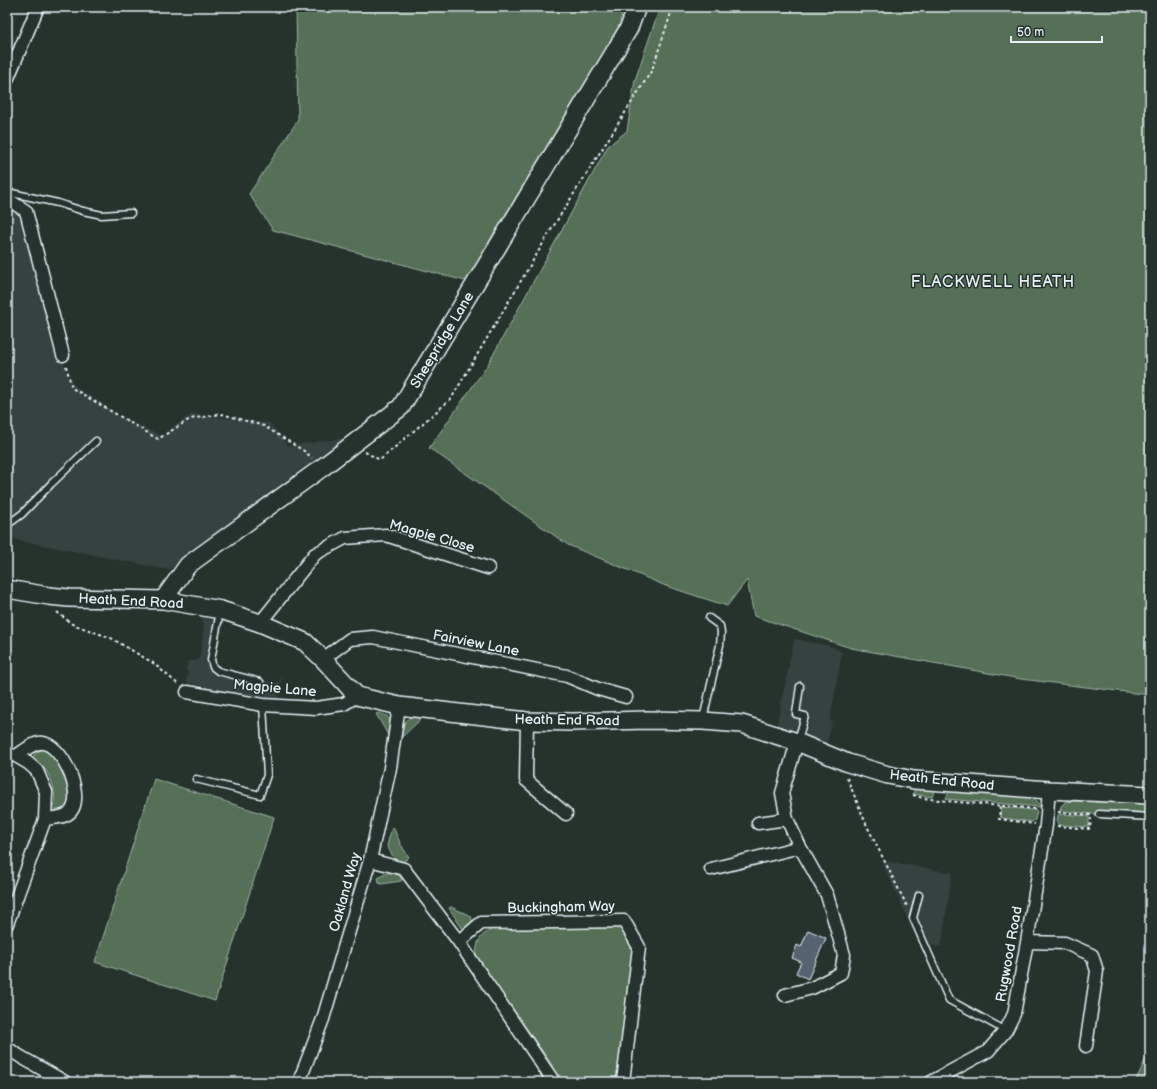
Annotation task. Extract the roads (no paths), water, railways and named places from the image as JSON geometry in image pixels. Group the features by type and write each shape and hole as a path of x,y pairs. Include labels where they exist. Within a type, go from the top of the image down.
{"street":[{"path":"7,80 38,7"},
{"name":"Sheepridge Lane","path":"163,600 188,565 352,446 401,407 625,35 637,7"},
{"path":"7,199 26,211 63,355"},
{"name":"Magpie Close","path":"260,623 315,554 345,538 386,535 488,568"},
{"name":"Heath End Road","path":"7,589 69,598 163,600 220,610 260,623 305,642 357,696 399,706 527,721 573,722 647,720 703,721 742,724 797,742 848,763 888,775 907,778 1049,790 1150,795"},
{"name":"Fairview Lane","path":"323,659 350,639 373,638 567,676 598,689 626,698"},
{"name":"Magpie Lane","path":"188,692 263,705 316,708 344,704 357,696"},
{"name":"Oakland Way","path":"301,1081 323,1019 370,860 390,768 399,706"},
{"path":"527,721 526,780 566,814"},
{"path":"785,995 812,988 841,973 844,954 827,895 800,847 787,819 782,793 797,742"},
{"path":"11,755 40,743 50,745 60,755 71,777 76,795 74,806 67,815 45,819"},
{"path":"7,924 45,819 46,792 37,771 28,763 11,755"},
{"name":"Rugwood Road","path":"931,1082 988,1051 1006,1030 1014,1014 1028,942 1046,825 1049,790"},
{"path":"758,823 787,819"},
{"path":"711,869 800,847"},
{"path":"370,860 404,869 459,942 554,1082"},
{"name":"Buckingham Way","path":"459,942 481,923 624,921 639,947 623,1082"},
{"path":"1028,942 1064,943 1092,955 1097,971 1086,1046"},
{"path":"7,1048 65,1082"}],"lane":[{"path":"7,192 58,203 102,215 131,213"},
{"path":"7,525 22,514 96,441"},
{"path":"220,610 211,660 213,667 218,671 260,682"},
{"path":"703,721 720,645 721,633 720,626 709,618"},
{"path":"797,742 805,716 796,714 800,686"},
{"path":"196,779 260,795 267,775 263,705"},
{"path":"1099,814 1150,817"},
{"path":"919,895 913,918 950,1000 1000,1027"}],"district":[{"name":"FLACKWELL HEATH","path":"993,282"}]}
